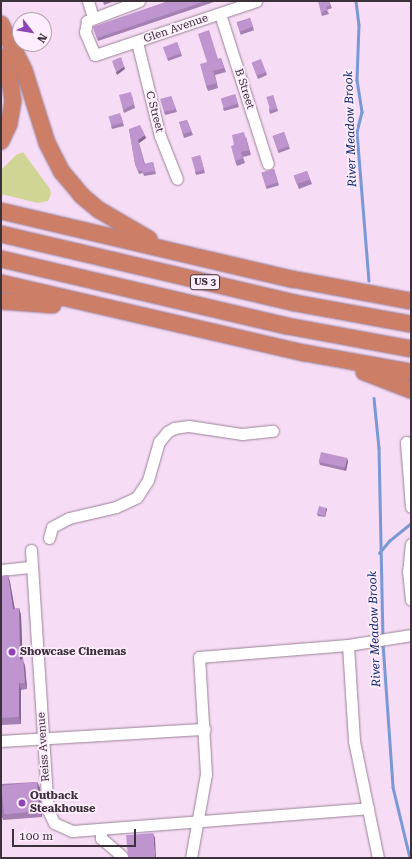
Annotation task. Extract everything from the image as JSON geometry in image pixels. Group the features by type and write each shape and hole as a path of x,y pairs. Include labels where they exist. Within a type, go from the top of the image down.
{"highway":[{"path":"1,24 24,70 51,154 71,184 99,210 121,224 151,239 204,258"},
{"path":"1,57 9,76 13,101 9,124 1,141"},
{"path":"1,211 306,282 411,301"},
{"name":"US 3","path":"1,234 295,303 411,324"},
{"name":"US 3","path":"1,259 288,326 411,349"},
{"path":"1,284 305,353 411,372"},
{"path":"1,301 26,301 160,320"},
{"path":"305,353 370,374 411,390"}],"street":[{"path":"88,1 93,17 139,1"},
{"name":"Glen Avenue","path":"93,17 87,21 85,32 95,55 137,42 225,8 256,1"},
{"name":"B Street","path":"225,8 268,164"},
{"name":"C Street","path":"137,42 160,136 177,179"},
{"path":"49,538 52,527 69,518 116,507 137,497 148,480 159,442 167,432 174,428 189,426 242,434 273,431"},
{"path":"406,442 411,507"},
{"path":"411,544 408,570 411,600"},
{"name":"Reiss Avenue","path":"31,550 50,819 54,823 72,831 368,808"},
{"path":"1,570 32,567"},
{"path":"191,858 196,822 206,774 205,729 199,657 348,645 406,636"},
{"path":"348,645 354,741 378,858"},
{"name":"Reiss Avenue","path":"44,740 205,729"},
{"path":"1,741 44,740"},
{"path":"101,829 101,838 122,856"}],"green space":[{"path":"23,152 50,189 51,194 48,201 38,203 1,194 1,170 16,155"}],"building":[{"path":"169,1 206,1 97,38 93,27"},
{"path":"318,1 329,1 330,5 326,7 327,10 321,13"},
{"path":"250,18 253,26 240,31 237,23"},
{"path":"209,30 218,59 221,58 224,68 213,71 217,83 206,86 200,64 207,62 198,34"},
{"path":"177,42 181,53 167,58 163,47"},
{"path":"121,57 124,66 116,72 112,61"},
{"path":"261,59 266,72 257,76 252,63"},
{"path":"131,92 134,104 123,110 119,95"},
{"path":"235,94 238,104 224,108 221,98"},
{"path":"273,95 277,108 270,110 266,97"},
{"path":"171,96 176,109 164,112 160,99"},
{"path":"120,113 123,123 111,126 109,117"},
{"path":"187,120 191,131 184,134 179,123"},
{"path":"140,125 145,135 138,140 144,164 153,162 155,171 143,173 142,170 138,171 135,164 129,129"},
{"path":"244,132 249,150 241,152 243,158 235,161 231,146 234,145 232,135"},
{"path":"284,132 289,146 278,150 273,136"},
{"path":"200,155 204,169 195,172 191,157"},
{"path":"274,169 278,182 266,186 262,173"},
{"path":"307,171 310,180 296,184 294,175"},
{"path":"321,452 347,458 345,468 319,462"},
{"path":"319,506 326,508 325,516 317,514"},
{"name":"Showcase Cinemas","path":"8,575 13,609 19,608 20,660 23,659 25,683 19,683 19,717 1,718 1,576"},
{"name":"Outback Steakhouse","path":"37,782 40,811 4,815 1,786"},
{"path":"153,833 155,858 128,858 126,835"}],"waterway":[{"name":"River Meadow Brook","path":"356,1 359,25 357,80 362,112 357,132 369,281"},
{"name":"River Meadow Brook","path":"374,398 379,448 383,636"},
{"path":"379,553 389,541 411,523"},
{"name":"River Meadow Brook","path":"383,643 393,787 410,858"}],"place":[{"name":"Showcase Cinemas","path":"12,652"},
{"name":"Outback Steakhouse","path":"22,803"}]}
